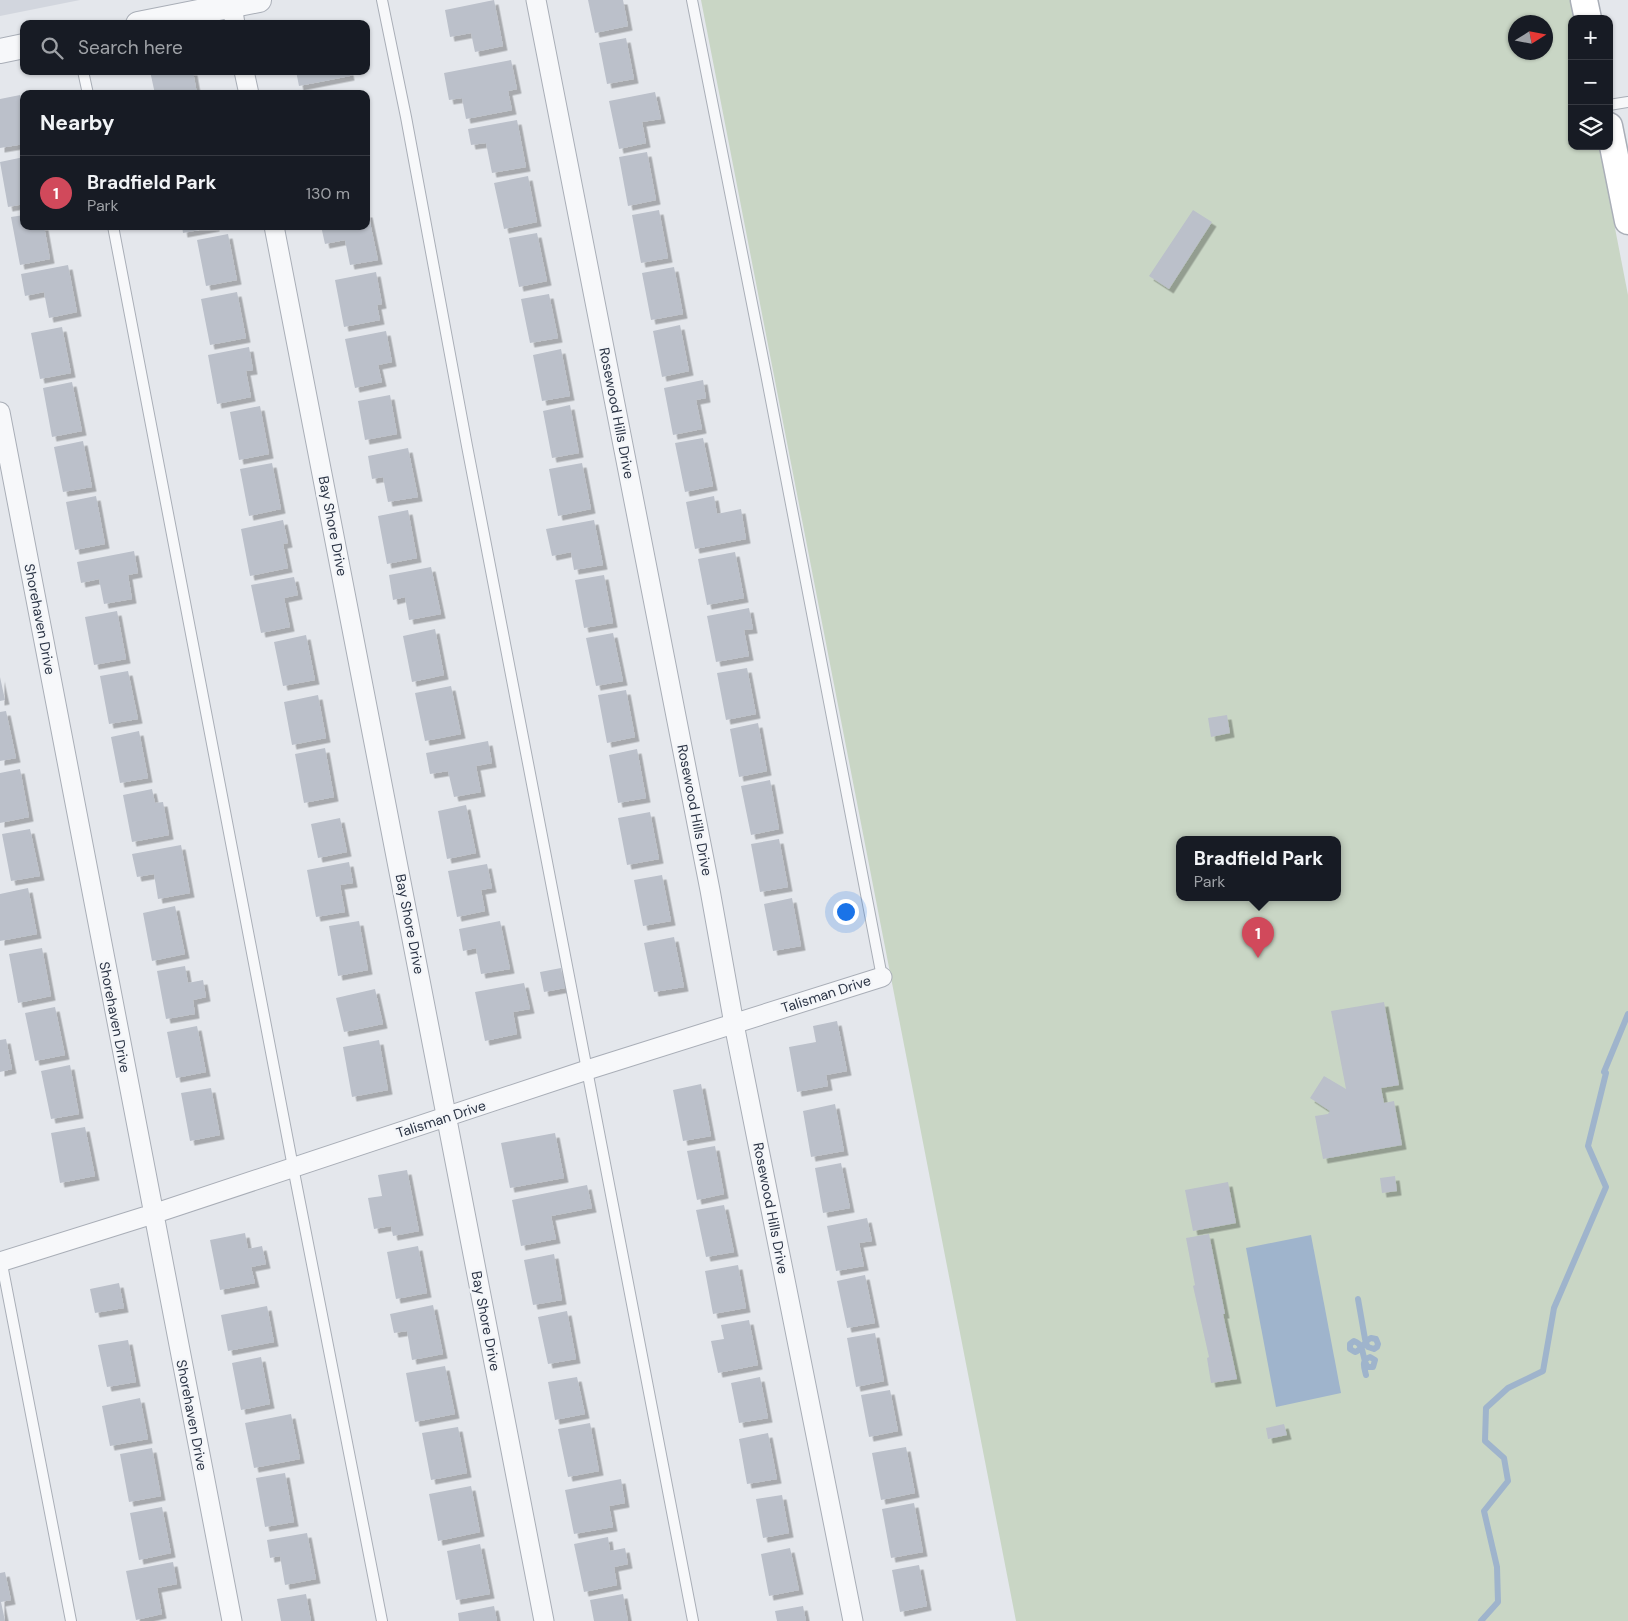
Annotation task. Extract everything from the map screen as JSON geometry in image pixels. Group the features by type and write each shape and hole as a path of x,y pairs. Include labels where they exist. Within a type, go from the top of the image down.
{"main road":[{"path":"1584,0 1587,15"},
{"path":"1613,145 1627,213"}],"street":[{"path":"181,20 234,15 259,0"},
{"name":"Rosewood Hills Drive","path":"536,0 708,880 734,1024 853,1621"},
{"path":"0,50 20,47"},
{"path":"245,75 248,90"},
{"name":"Bay Shore Drive","path":"275,230 544,1621"},
{"name":"Shorehaven Drive","path":"0,412 232,1621"},
{"name":"Talisman Drive","path":"1,1259 153,1214 587,1070 882,976"}],"lane":[{"path":"382,0 406,117 693,1621"},
{"path":"692,0 882,976"},
{"path":"84,75 87,90"},
{"path":"1613,104 1628,102"},
{"path":"114,230 382,1621"},
{"path":"1,1259 71,1621"}],"shaded area":[{"path":"0,0 80,0 0,16"}],"green space":[{"path":"701,0 1570,0 1573,15 1568,15 1568,150 1600,150 1628,295 1628,1621 1016,1621"}],"water":[{"path":"1311,1235 1341,1393 1276,1407 1246,1248"}],"building":[{"path":"494,0 503,46 475,52 471,33 450,37 445,10"},
{"path":"588,0 623,0 628,26 595,33"},
{"path":"626,38 634,79 607,84 599,43"},
{"path":"511,60 517,89 508,91 512,110 466,119 462,98 449,100 444,73"},
{"path":"151,75 194,75 196,90 154,90"},
{"path":"297,75 350,75 350,76 299,86"},
{"path":"655,92 661,119 642,122 646,143 619,149 609,101"},
{"path":"20,95 20,145 0,148 0,99"},
{"path":"517,120 526,167 492,173 486,143 471,145 468,129"},
{"path":"647,152 656,200 628,206 619,157"},
{"path":"20,158 20,205 8,207 0,162"},
{"path":"528,176 537,222 504,229 494,183"},
{"path":"659,210 668,258 641,263 632,215"},
{"path":"1193,210 1212,222 1169,289 1149,276"},
{"path":"20,216 20,230 45,230 50,259 20,265 11,217"},
{"path":"370,222 378,260 350,265 345,240 325,244 322,230 370,230"},
{"path":"183,230 199,230 183,233"},
{"path":"537,233 547,281 519,287 509,238"},
{"path":"228,234 237,280 206,286 197,240"},
{"path":"68,265 77,312 49,318 44,292 25,296 21,274"},
{"path":"674,267 683,314 651,320 642,273"},
{"path":"376,272 382,304 377,305 380,320 344,327 335,280"},
{"path":"237,292 246,338 210,345 201,299"},
{"path":"549,294 558,338 530,343 521,299"},
{"path":"680,325 689,371 662,377 653,331"},
{"path":"62,327 71,373 40,379 31,333"},
{"path":"386,331 392,362 378,365 382,382 355,388 345,339"},
{"path":"249,347 253,370 246,371 251,397 217,404 208,355"},
{"path":"561,349 570,396 542,401 533,355"},
{"path":"703,380 706,398 696,400 702,429 673,435 664,388"},
{"path":"72,382 82,431 52,437 43,388"},
{"path":"390,395 397,434 365,440 358,401"},
{"path":"570,405 579,453 552,458 543,411"},
{"path":"260,406 269,454 239,460 230,412"},
{"path":"703,438 713,486 685,492 675,443"},
{"path":"83,441 92,487 63,492 54,447"},
{"path":"408,448 418,497 388,502 383,477 372,479 368,456"},
{"path":"272,463 281,509 249,516 240,469"},
{"path":"582,463 591,509 558,516 549,469"},
{"path":"96,496 105,544 75,550 66,502"},
{"path":"714,496 717,514 741,509 746,539 695,549 686,502"},
{"path":"408,510 417,558 387,564 378,516"},
{"path":"283,520 288,543 283,544 288,568 250,576 241,529"},
{"path":"594,520 603,565 574,570 571,552 552,556 546,529"},
{"path":"134,551 138,573 128,575 132,599 104,604 99,579 81,583 77,562"},
{"path":"735,552 744,598 707,605 698,559"},
{"path":"431,567 441,614 409,620 405,597 393,600 389,575"},
{"path":"604,575 613,623 584,628 575,580"},
{"path":"294,577 298,595 284,598 290,627 261,633 251,585"},
{"path":"749,608 753,629 744,630 749,656 716,662 707,616"},
{"path":"117,611 126,659 94,665 85,617"},
{"path":"435,629 444,675 412,682 403,636"},
{"path":"613,633 623,681 596,686 586,638"},
{"path":"306,635 315,680 283,686 274,642"},
{"path":"747,668 756,714 726,720 717,673"},
{"path":"128,671 138,719 109,724 100,676"},
{"path":"0,677 5,700 0,701"},
{"path":"451,686 461,734 425,741 415,693"},
{"path":"626,690 635,737 607,743 598,695"},
{"path":"318,695 326,738 292,745 284,702"},
{"path":"6,711 16,758 0,761 0,712"},
{"path":"1227,715 1230,733 1211,737 1208,718"},
{"path":"758,723 767,771 739,777 730,729"},
{"path":"139,731 148,778 120,783 111,737"},
{"path":"488,741 492,763 476,766 481,792 454,797 448,771 430,774 426,753"},
{"path":"325,748 334,797 304,803 295,754"},
{"path":"637,749 646,798 618,803 609,755"},
{"path":"20,769 29,817 0,823 0,773"},
{"path":"770,780 779,829 751,835 741,786"},
{"path":"152,789 155,803 163,802 169,835 132,842 123,795"},
{"path":"466,805 476,853 447,859 438,811"},
{"path":"650,812 659,859 627,865 618,818"},
{"path":"340,818 347,852 318,858 311,824"},
{"path":"30,829 40,876 11,881 2,834"},
{"path":"779,839 788,887 760,892 751,844"},
{"path":"181,845 190,893 158,899 154,874 137,877 132,854"},
{"path":"349,862 353,883 340,885 345,912 316,917 307,870"},
{"path":"487,864 492,888 481,890 485,911 457,917 448,871"},
{"path":"662,875 671,921 643,926 634,880"},
{"path":"28,888 37,934 0,941 0,894"},
{"path":"792,898 801,946 773,951 764,904"},
{"path":"175,906 185,954 152,961 143,913"},
{"path":"359,921 368,970 338,976 329,926"},
{"path":"500,921 510,969 481,974 476,948 463,951 459,929"},
{"path":"674,937 684,987 654,992 644,943"},
{"path":"42,948 51,996 18,1003 9,954"},
{"path":"185,966 188,983 203,980 206,997 193,1000 195,1014 166,1019 157,971"},
{"path":"561,968 565,988 544,992 540,972"},
{"path":"524,983 530,1009 513,1012 517,1034 485,1041 475,992"},
{"path":"375,989 383,1024 344,1032 336,998"},
{"path":"1384,1002 1399,1085 1381,1088 1384,1103 1394,1101 1402,1145 1323,1159 1315,1116 1328,1114 1330,1111 1310,1098 1324,1076 1346,1089 1331,1011"},
{"path":"55,1007 65,1055 35,1061 25,1013"},
{"path":"837,1021 847,1071 826,1075 828,1086 797,1092 789,1047 816,1042 813,1026"},
{"path":"197,1026 206,1072 176,1078 167,1032"},
{"path":"6,1039 12,1069 0,1072 0,1040"},
{"path":"379,1040 388,1090 352,1097 343,1047"},
{"path":"70,1065 79,1114 51,1119 41,1071"},
{"path":"701,1084 711,1136 683,1141 673,1090"},
{"path":"211,1088 220,1135 190,1141 181,1093"},
{"path":"835,1104 844,1151 811,1157 803,1111"},
{"path":"85,1127 95,1176 60,1183 51,1133"},
{"path":"555,1133 564,1178 510,1188 501,1143"},
{"path":"715,1146 724,1194 697,1200 687,1151"},
{"path":"841,1163 850,1208 823,1213 815,1168"},
{"path":"407,1170 419,1231 393,1236 391,1226 374,1229 368,1198 382,1196 378,1175"},
{"path":"1395,1176 1397,1191 1382,1193 1380,1178"},
{"path":"1228,1182 1236,1223 1193,1231 1185,1190"},
{"path":"587,1185 592,1208 551,1216 556,1239 521,1246 512,1200"},
{"path":"724,1205 734,1252 706,1257 696,1210"},
{"path":"867,1218 872,1241 859,1243 864,1266 836,1271 827,1226"},
{"path":"245,1233 248,1249 262,1246 266,1264 251,1267 255,1283 220,1290 210,1240"},
{"path":"1209,1234 1237,1379 1211,1383 1207,1358 1209,1357 1193,1286 1195,1285 1186,1238"},
{"path":"418,1246 427,1293 396,1299 387,1252"},
{"path":"554,1254 562,1300 533,1305 524,1260"},
{"path":"738,1265 746,1308 713,1314 705,1271"},
{"path":"865,1275 875,1323 847,1328 837,1281"},
{"path":"119,1283 124,1308 95,1313 90,1289"},
{"path":"433,1305 443,1354 412,1360 407,1331 394,1333 390,1314"},
{"path":"267,1306 274,1342 228,1351 221,1315"},
{"path":"567,1311 576,1359 548,1364 538,1317"},
{"path":"749,1320 758,1365 718,1373 711,1341 724,1339 721,1325"},
{"path":"875,1333 884,1381 856,1387 847,1338"},
{"path":"128,1340 136,1382 107,1387 98,1345"},
{"path":"261,1357 270,1404 241,1410 232,1363"},
{"path":"445,1366 455,1414 415,1422 406,1373"},
{"path":"577,1377 585,1414 555,1420 548,1382"},
{"path":"760,1377 768,1418 739,1423 731,1383"},
{"path":"890,1390 898,1431 869,1437 861,1395"},
{"path":"140,1398 148,1439 110,1446 102,1406"},
{"path":"291,1414 300,1459 254,1468 245,1423"},
{"path":"590,1423 599,1471 568,1477 558,1429"},
{"path":"1284,1424 1287,1435 1268,1439 1266,1428"},
{"path":"458,1427 467,1473 431,1480 422,1433"},
{"path":"768,1433 777,1479 747,1484 739,1439"},
{"path":"906,1447 915,1493 881,1500 872,1453"},
{"path":"152,1448 161,1496 129,1502 120,1454"},
{"path":"285,1473 294,1522 265,1527 256,1478"},
{"path":"621,1479 625,1503 609,1506 613,1527 574,1534 565,1490"},
{"path":"471,1486 480,1532 438,1541 429,1494"},
{"path":"782,1495 789,1533 763,1538 756,1499"},
{"path":"914,1503 923,1552 891,1558 882,1509"},
{"path":"162,1507 171,1553 139,1560 130,1513"},
{"path":"307,1533 316,1579 285,1585 280,1556 270,1558 267,1540"},
{"path":"608,1537 610,1551 625,1548 628,1564 614,1567 617,1585 584,1592 574,1544"},
{"path":"480,1544 490,1594 456,1600 447,1551"},
{"path":"790,1548 799,1590 769,1596 761,1554"},
{"path":"173,1562 177,1584 157,1588 162,1614 136,1620 126,1571"},
{"path":"919,1565 927,1606 900,1612 892,1570"},
{"path":"5,1572 11,1600 1,1602 5,1621 0,1621 0,1573"},
{"path":"306,1594 311,1621 281,1621 277,1599"},
{"path":"623,1594 628,1621 594,1621 590,1600"},
{"path":"494,1606 497,1621 459,1621 458,1613"},
{"path":"803,1606 806,1621 777,1621 775,1611"}],"waterway":[{"path":"1481,1621 1498,1602 1497,1567 1484,1511 1508,1481 1504,1458 1485,1441 1486,1408 1508,1388 1543,1371 1554,1308 1606,1187 1588,1146 1606,1073 1604,1072 1628,1014"},
{"path":"1358,1299 1365,1340 1366,1341 1366,1342 1366,1343 1368,1347 1374,1349 1378,1344 1376,1339 1371,1338 1367,1341 1365,1343 1361,1347 1359,1349 1355,1352 1350,1349 1350,1344 1354,1341 1358,1343 1360,1346 1362,1349 1365,1360 1366,1364 1368,1367 1373,1367 1375,1360 1370,1357 1365,1360 1366,1375"}],"place":[{"name":"Bradfield Park","path":"1258,958"}]}
